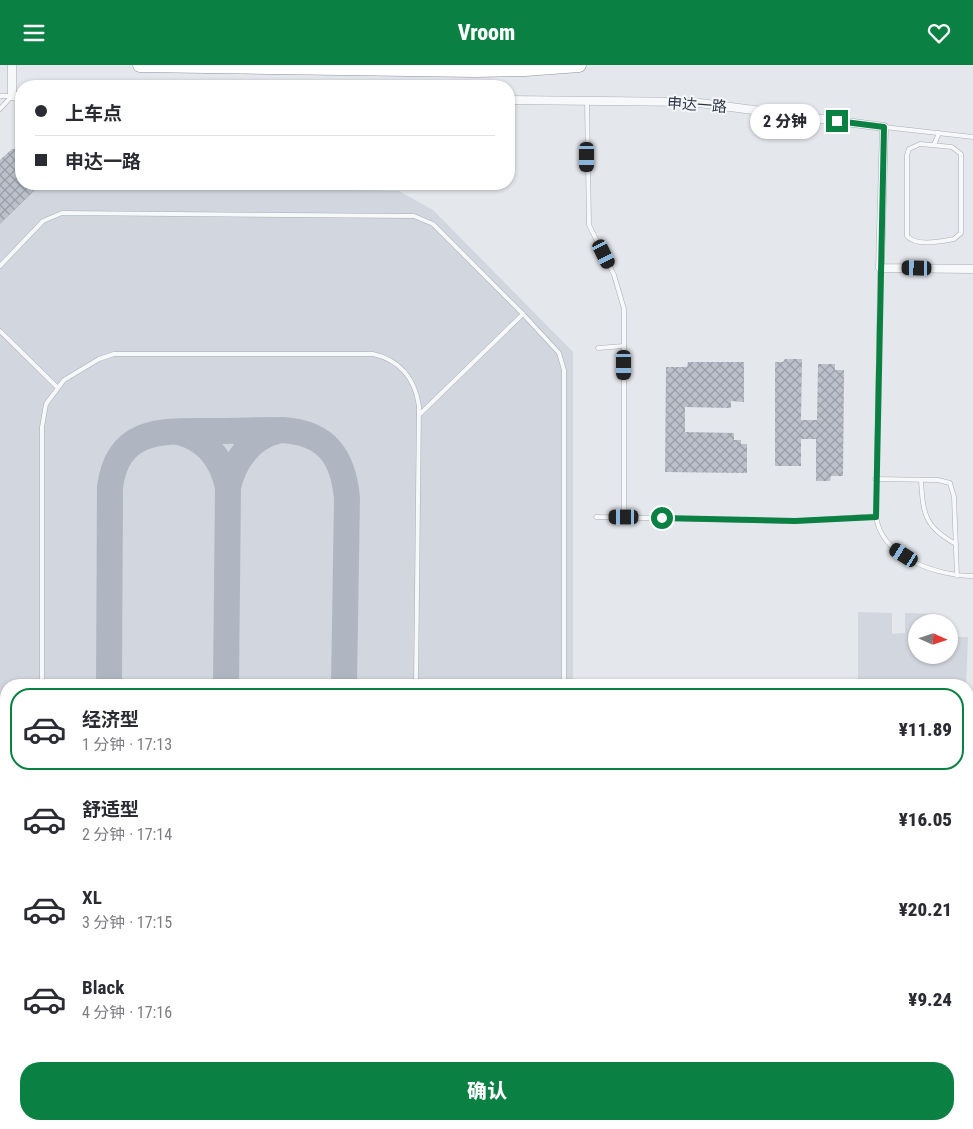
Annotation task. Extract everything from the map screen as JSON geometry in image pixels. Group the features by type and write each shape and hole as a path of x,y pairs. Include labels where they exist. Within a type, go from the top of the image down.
{"highway":[{"path":"140,65 476,70 579,65"}],"street":[{"path":"12,67 12,97"},
{"name":"申达一路","path":"515,101 692,102 884,127"},
{"path":"884,127 880,268 973,269"}],"lane":[{"path":"0,96 12,97"},
{"path":"0,109 12,97"},
{"path":"586,101 588,219 590,230 607,261 621,293 624,309 624,517"},
{"name":"申达一路","path":"884,127 973,137"},
{"path":"934,145 939,133"},
{"path":"934,145 952,147 961,154 961,233 954,239 910,240 906,231 907,155 909,149 915,146 934,145"},
{"path":"0,266 43,221 62,213 414,216 433,224 524,313 559,353 564,364 564,679"},
{"path":"880,268 876,517 881,534 888,545 917,563 957,576 973,576"},
{"path":"418,415 524,313"},
{"path":"0,331 57,387"},
{"path":"598,348 624,346"},
{"path":"42,679 42,427 45,408 57,387 64,380 99,359 114,354 373,354 395,362 406,372 417,394 416,679"},
{"path":"876,479 950,483 954,497 957,576"},
{"path":"921,480 928,522 939,534 956,543"},
{"path":"596,517 795,521 876,517"}],"shaded area":[{"path":"12,149 15,149 15,190 399,191 433,210 573,352 573,679 0,679 0,160"},
{"path":"858,612 892,613 892,634 905,633 905,613 939,614 908,614 908,664 958,664 958,637 968,637 966,679 858,679"}],"building":[{"path":"12,149 15,149 15,190 35,190 0,224 0,160"},
{"path":"785,359 802,359 801,420 817,420 818,364 835,364 835,370 844,370 843,476 831,476 830,481 816,481 816,439 801,439 801,466 775,466 775,362 783,362"},
{"path":"688,362 744,362 744,402 731,401 731,408 685,407 685,432 734,433 734,440 741,440 741,444 747,444 747,473 665,472 666,367 687,367"}],"taxiway":[{"path":"109,679 110,487 115,467 122,453 133,443 160,433 176,431 283,430 298,432 322,442 337,459 345,483 347,498 344,679"},
{"path":"226,679 228,487 234,468 251,445 267,434 277,431"},
{"path":"179,432 189,435 206,445 218,460 228,487"}],"route":[{"path":"662,518 795,521 876,517 884,127 837,121"}]}
